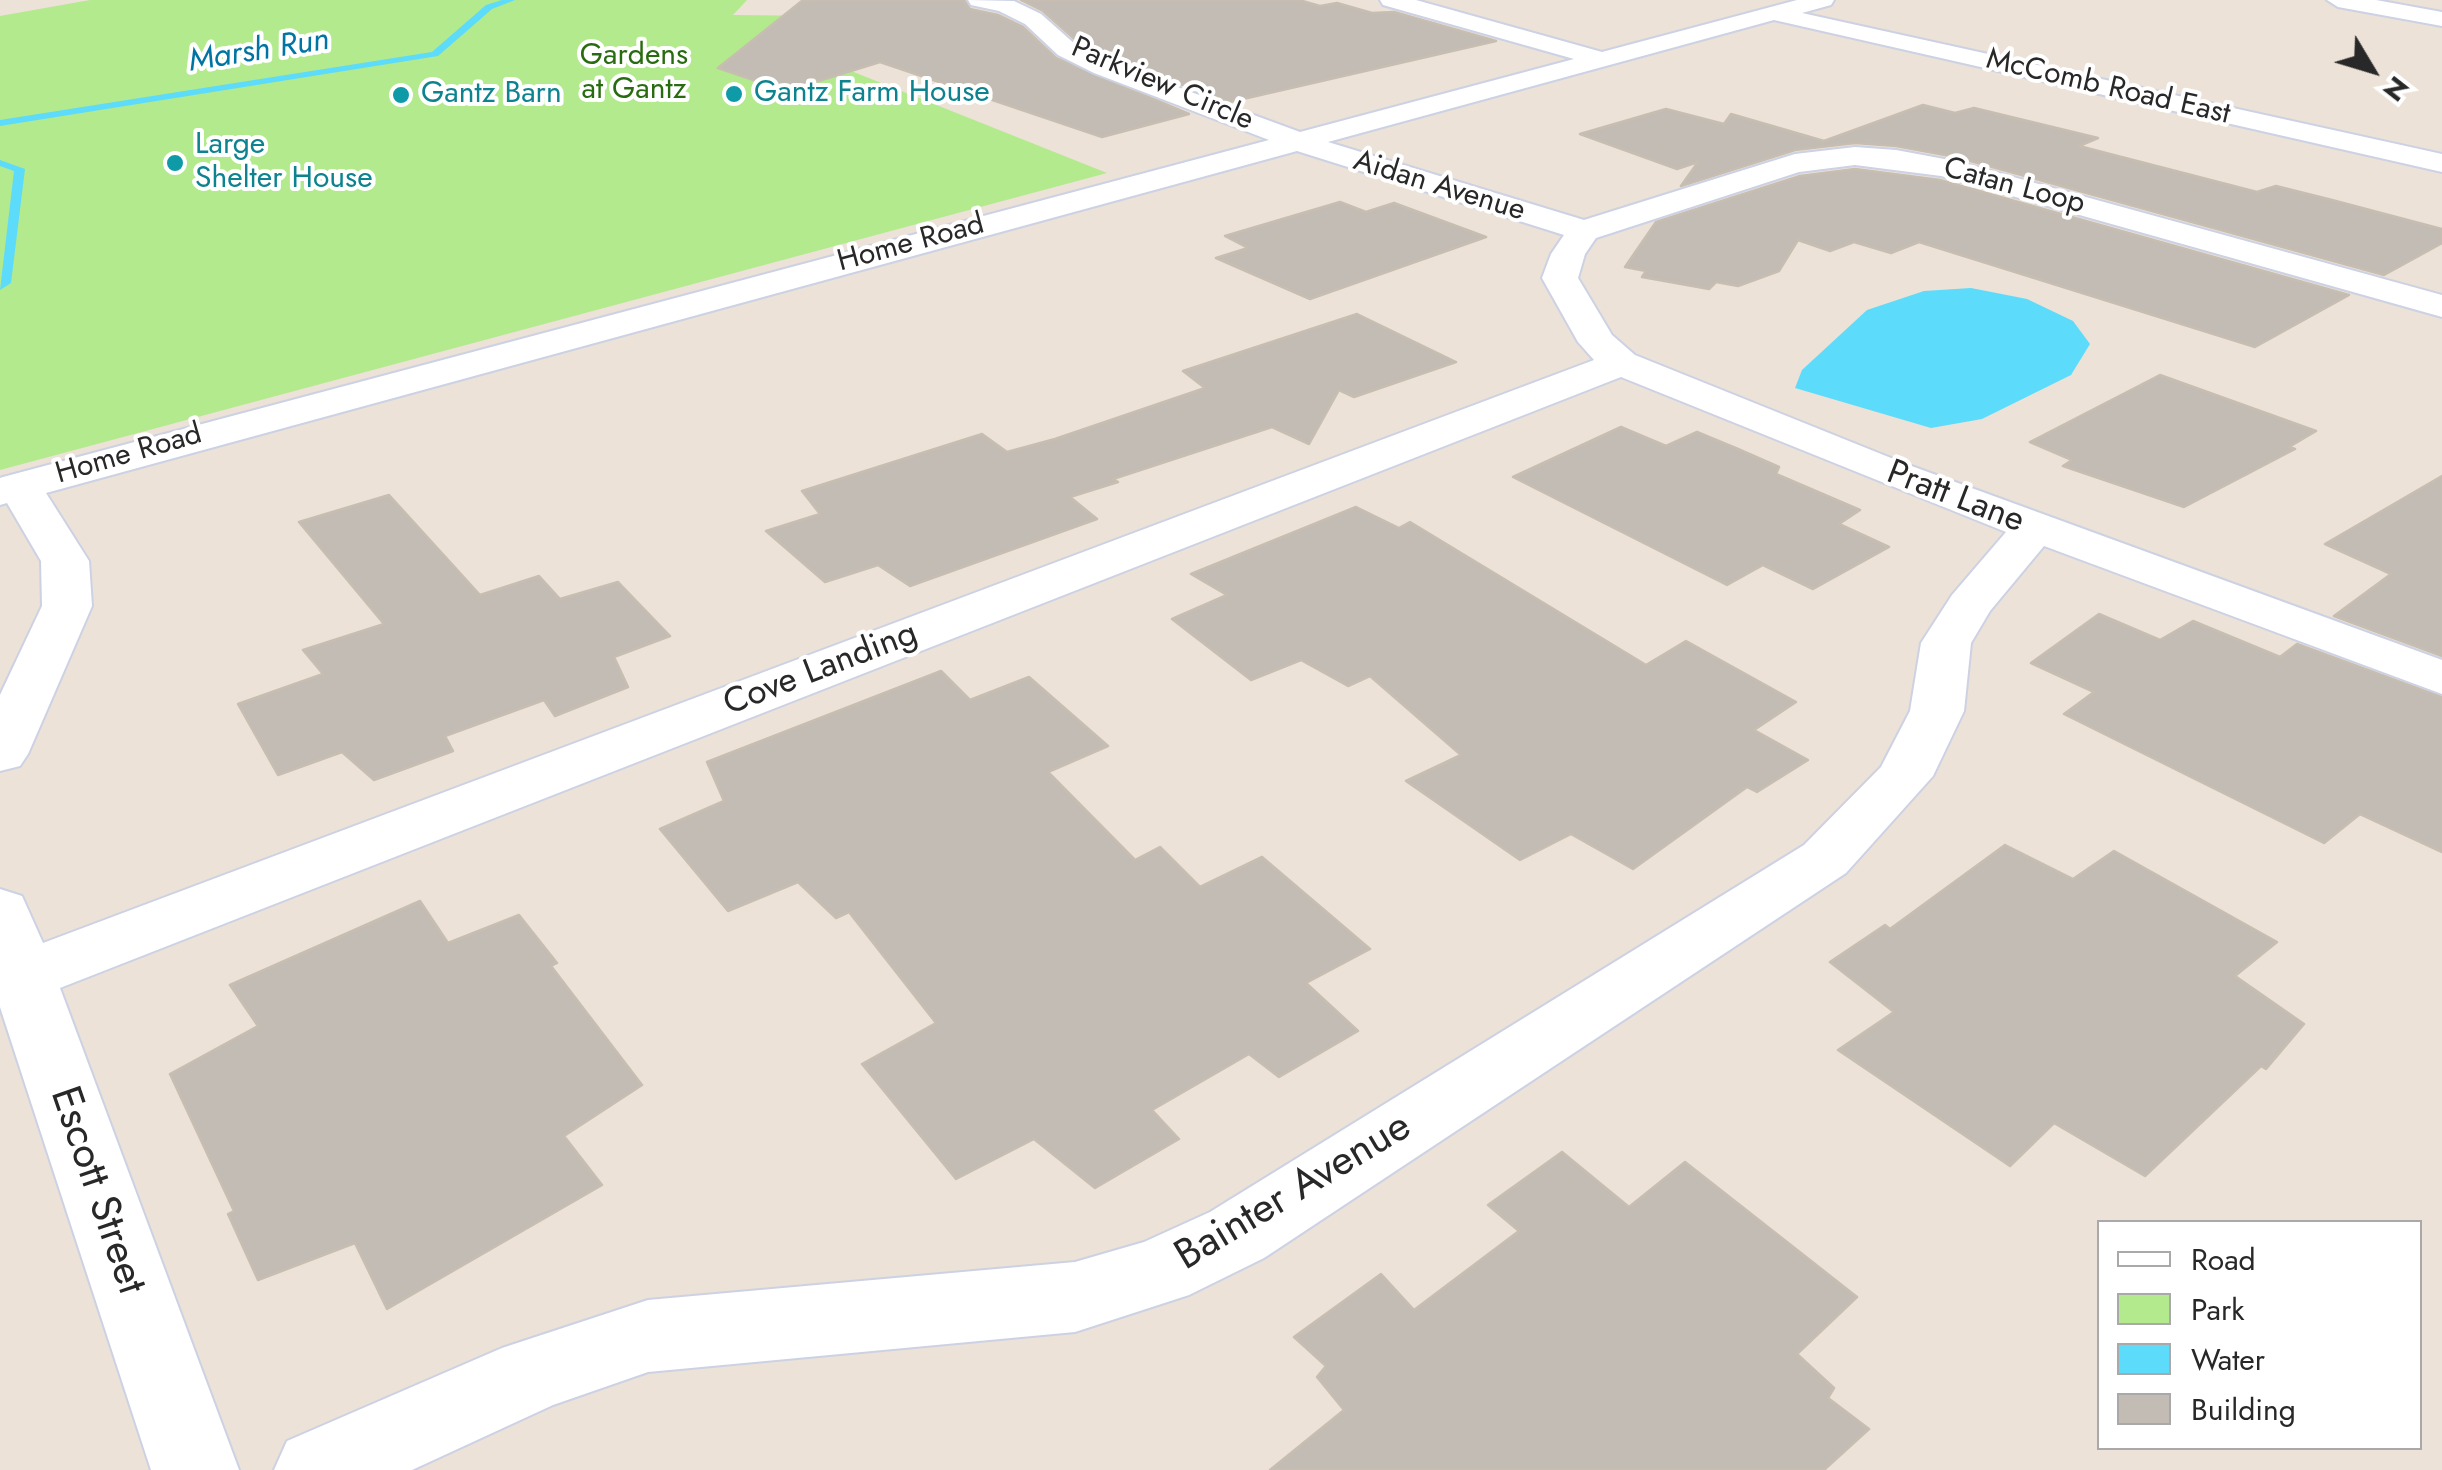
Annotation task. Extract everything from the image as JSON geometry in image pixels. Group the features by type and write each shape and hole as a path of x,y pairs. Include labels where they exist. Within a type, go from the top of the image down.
{"street":[{"name":"Parkview Circle","path":"979,0 1006,6 1033,19 1067,50 1103,68 1295,140"},
{"path":"1391,0 1602,59"},
{"name":"Home Road","path":"9,489 1823,0"},
{"path":"2338,0 2442,19"},
{"name":"McComb Road East","path":"1774,14 2442,163"},
{"name":"Aidan Avenue","path":"1295,140 1584,232"},
{"name":"Catan Loop","path":"1584,232 1794,163 1856,156 1896,159 1944,167 2442,306"},
{"name":"Pratt Lane","path":"1584,232 1568,254 1560,278 1597,342 1621,363 1719,406 2034,528 2442,678"},
{"name":"Cove Landing","path":"10,944 1621,363"},
{"path":"0,754 67,606 65,562 9,489"},
{"name":"Bainter Avenue","path":"318,1470 531,1374 648,1336 1075,1297 1162,1271 1237,1235 1825,858 1905,776 1937,711 1946,643 1969,605 2034,528"},
{"name":"Escott Street","path":"10,944 194,1470"}],"green space":[{"name":"Gardens at Gantz","path":"90,0 747,0 733,15 827,16 821,59 1107,173 0,470 0,16"}],"water":[{"path":"1971,288 2027,299 2073,321 2090,344 2071,375 1982,419 1931,428 1795,388 1802,370 1867,310 1924,291"}],"building":[{"path":"803,0 964,0 970,9 998,15 1023,27 1056,58 1189,114 1102,137 880,62 786,91 718,68"},
{"path":"1021,0 1299,0 1320,6 1337,3 1372,13 1394,12 1496,41 1230,102 1114,60 1078,42 1043,11"},
{"path":"1923,105 1955,113 1974,108 2098,138 2079,146 2257,192 2276,186 2442,229 2442,243 2384,275 1956,157 1896,146 1855,143 1795,150 1681,186 1698,162 1677,169 1580,134 1666,109 1724,124 1731,114 1824,141"},
{"path":"1855,169 1940,180 2349,295 2255,347 1919,242 1891,253 1854,242 1830,251 1798,240 1779,271 1738,286 1716,282 1709,289 1642,277 1646,271 1625,267 1656,222 1800,176"},
{"path":"1340,202 1366,212 1394,203 1486,237 1310,299 1216,258 1248,248 1225,236"},
{"path":"1357,314 1456,362 1354,397 1339,390 1309,444 1272,427 1113,479 1118,482 1070,497 1097,519 910,586 878,565 825,582 766,531 820,514 802,491 982,434 1007,452 1055,439 1205,388 1183,371"},
{"path":"2160,375 2316,431 2289,447 2295,449 2184,507 2063,466 2072,460 2030,442"},
{"path":"1621,427 1666,446 1697,432 1779,467 1776,474 1860,510 1839,524 1889,547 1813,589 1763,565 1727,585 1513,477"},
{"path":"2442,476 2442,656 2334,616 2391,574 2325,544"},
{"path":"389,495 480,595 539,576 560,599 618,582 670,636 614,657 628,687 555,716 544,700 445,736 453,751 374,780 342,752 278,775 238,704 323,674 303,650 384,624 299,522"},
{"path":"1356,507 1399,528 1410,522 1646,665 1686,641 1796,702 1754,730 1808,760 1757,792 1747,787 1633,869 1571,834 1520,860 1406,781 1461,755 1370,676 1348,686 1301,660 1251,680 1172,619 1227,595 1191,574"},
{"path":"2099,614 2160,640 2193,621 2280,657 2297,644 2442,697 2442,852 2360,814 2324,843 2064,714 2094,692 2031,663"},
{"path":"941,671 970,700 1029,677 1108,746 1048,772 1135,860 1160,847 1200,887 1262,857 1370,949 1306,983 1358,1031 1279,1077 1249,1054 1152,1110 1179,1139 1095,1188 1034,1139 956,1179 862,1064 936,1023 849,912 836,918 798,882 728,911 660,829 724,801 707,762"},
{"path":"2005,845 2073,879 2114,851 2277,942 2235,976 2304,1024 2266,1069 2261,1066 2145,1176 2054,1123 2010,1166 1838,1050 1894,1012 1830,962 1885,925 1890,929"},
{"path":"420,901 448,943 519,915 557,963 551,966 642,1085 564,1136 602,1185 387,1309 355,1243 258,1280 228,1214 234,1211 170,1074 258,1026 230,985"},
{"path":"1562,1152 1629,1207 1685,1162 1857,1297 1797,1354 1834,1388 1828,1398 1869,1429 1824,1470 1270,1470 1344,1410 1317,1377 1326,1366 1294,1337 1381,1274 1414,1310 1519,1231 1488,1205"}],"waterway":[{"name":"Marsh Run","path":"0,123 435,54 489,7 511,0"},
{"name":"Marsh Run","path":"0,163 20,169 5,283 0,286"}],"place":[{"name":"Gantz Farm House","path":"734,94"},
{"name":"Gantz Barn","path":"401,95"},
{"name":"Large Shelter House","path":"175,163"}]}
